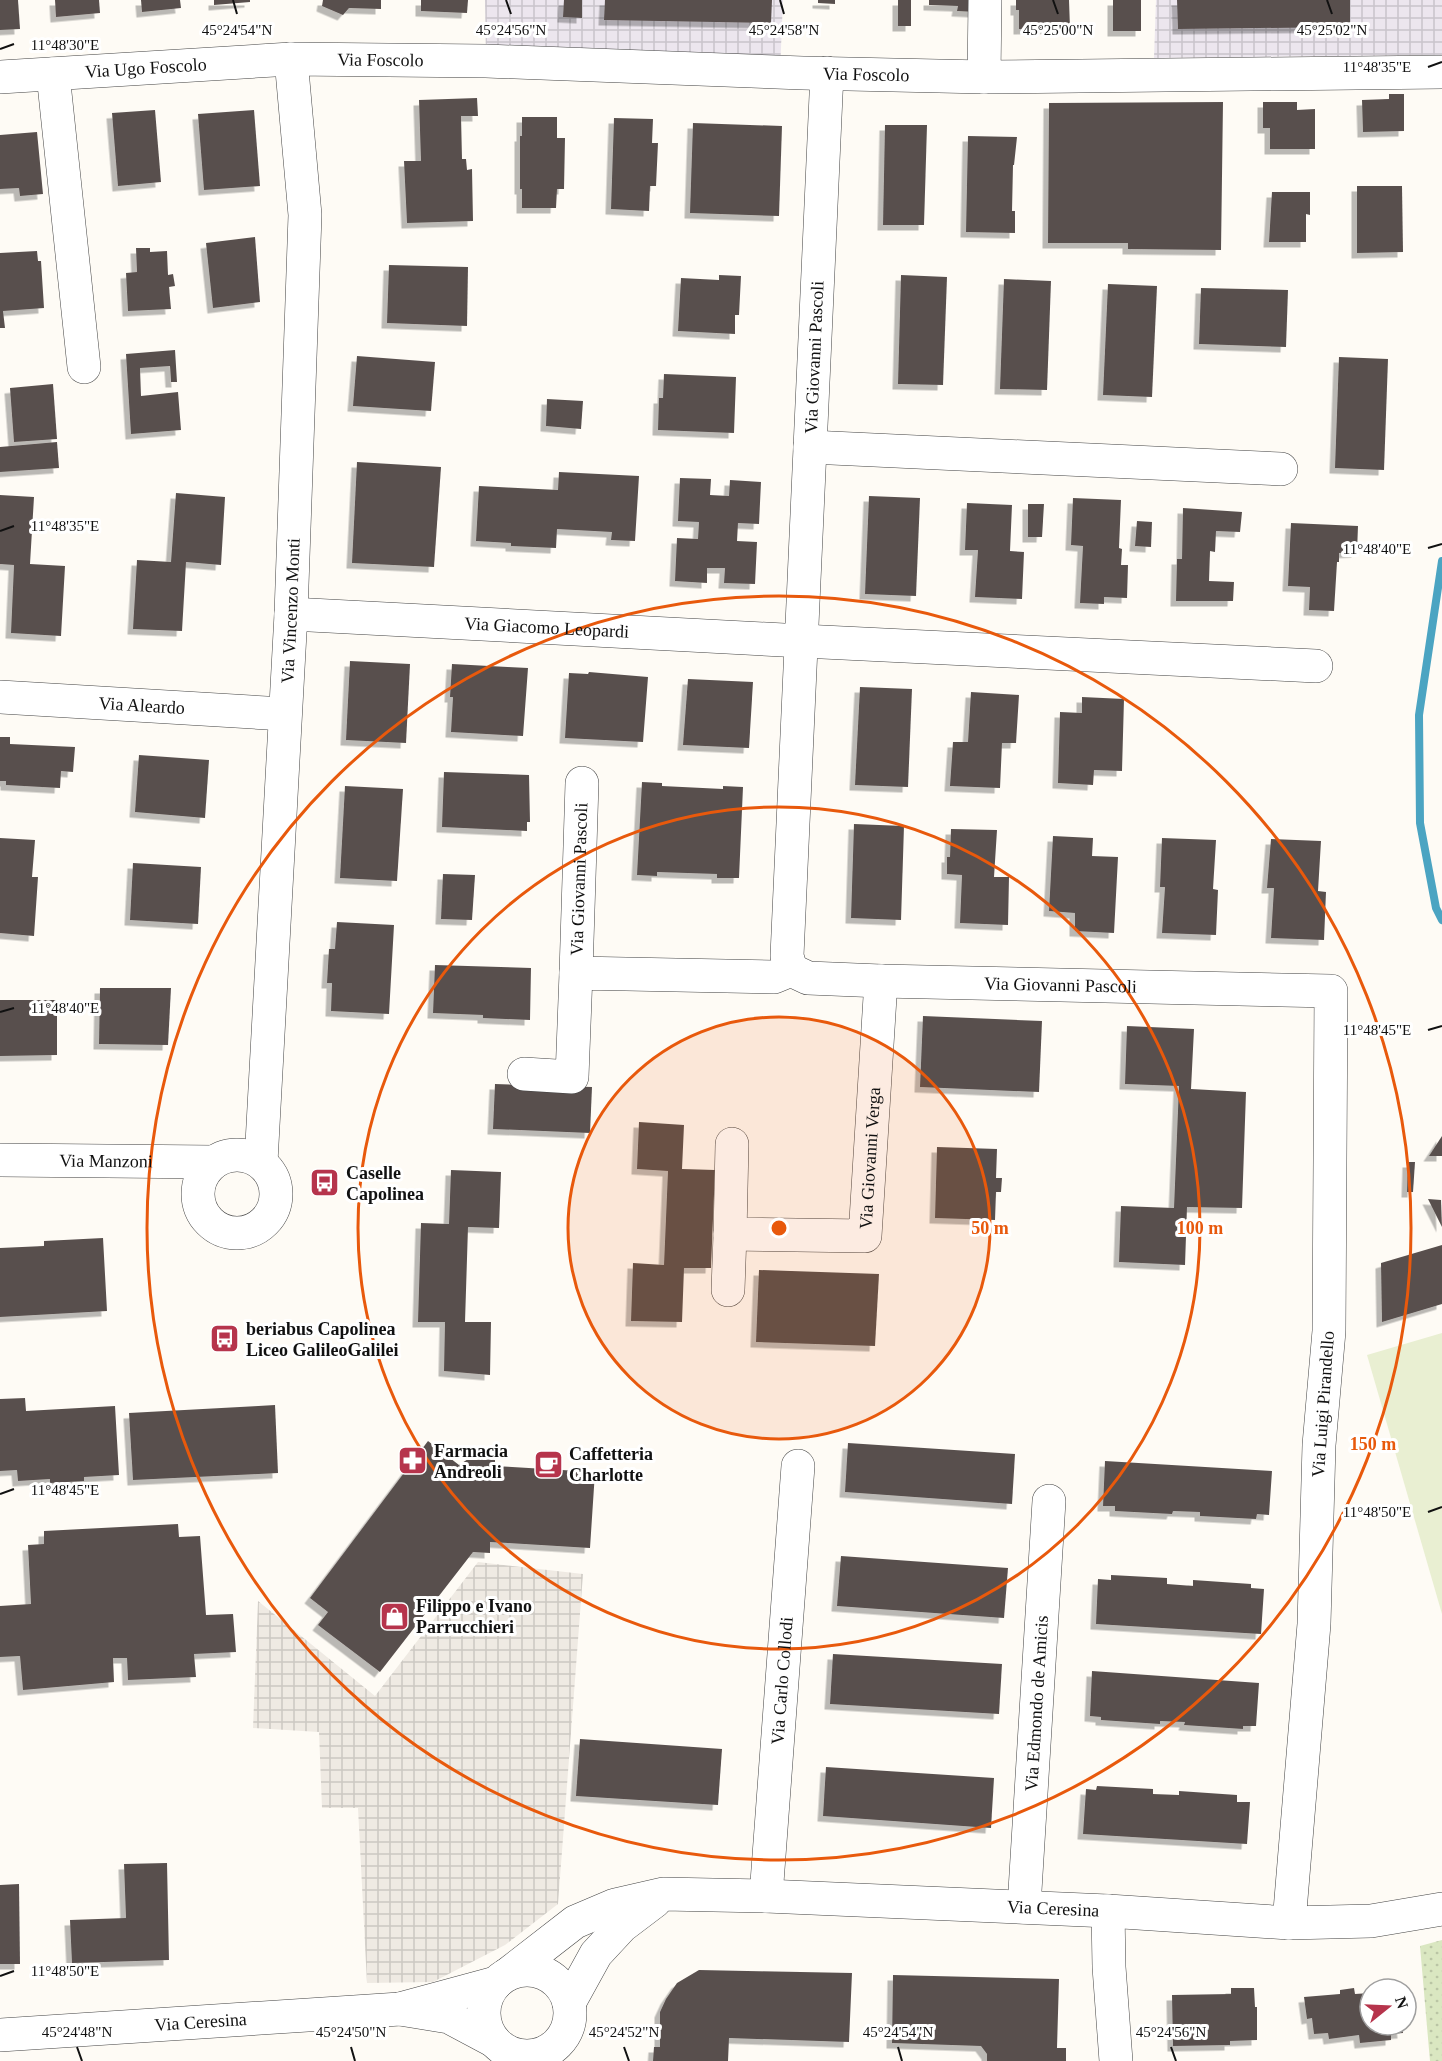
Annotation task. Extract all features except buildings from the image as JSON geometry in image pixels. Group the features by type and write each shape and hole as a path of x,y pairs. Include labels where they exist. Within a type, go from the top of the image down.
{"street":[{"path":"984,77 985,0"},
{"name":"Via Foscolo","path":"291,59 486,61 984,77 1442,72"},
{"name":"Via Ugo Foscolo","path":"0,77 291,59"},
{"name":"Via Vincenzo Monti","path":"261,1162 291,614 304,215 291,59"},
{"name":"Via Giovanni Pascoli","path":"827,73 787,956 791,969 808,978 881,981 1331,991"},
{"path":"53,74 84,368"},
{"path":"810,447 1281,469"},
{"name":"Via Giacomo Leopardi","path":"291,614 802,641"},
{"path":"802,641 1316,666"},
{"name":"Via Aleardo","path":"0,697 284,714"},
{"name":"Via Giovanni Pascoli","path":"524,1074 572,1077 582,783"},
{"name":"Via Giovanni Pascoli","path":"576,973 774,977 791,969"},
{"name":"Via Giovanni Verga","path":"730,1234 865,1236 881,981"},
{"name":"Via Luigi Pirandello","path":"1289,1923 1314,1624 1319,1445 1329,1331 1331,991"},
{"path":"728,1290 732,1144"},
{"path":"163,1161 199,1204 210,1222 220,1229 233,1233 246,1232 267,1219 274,1208 275,1183 270,1171 261,1162 249,1156 225,1156 206,1170 200,1181 199,1204"},
{"name":"Via Manzoni","path":"0,1160 214,1162"},
{"name":"Via Carlo Collodi","path":"766,1896 798,1466"},
{"name":"Via Edmondo de Amicis","path":"1024,1907 1049,1501"},
{"name":"Via Ceresina","path":"494,2041 487,2028 484,2012 487,1997 502,1979 575,1922 615,1905 663,1894 1024,1907 1289,1923 1371,1921 1442,1909"},
{"name":"Via Ceresina","path":"569,2003 596,1954 622,1926 663,1894"},
{"path":"1108,1911 1109,1967 1116,2061"},
{"name":"Via Ceresina","path":"0,2035 400,2009 502,1979 523,1970 543,1973 556,1981 564,1990 569,2003 570,2015 566,2048 551,2049 524,2059 506,2051 494,2041 449,2017 400,2009"}],"shaded area":[{"path":"485,0 783,0 780,72 486,61"},
{"path":"1156,0 1442,0 1442,55 1154,58"},
{"path":"478,1562 583,1574 558,1904 505,1945 433,1982 367,1983 358,1808 322,1808 319,1732 253,1728 258,1601 375,1696"}],"green space":[{"path":"1442,1333 1442,1614 1367,1355"},
{"path":"1442,1940 1442,2061 1430,2061 1420,1946"}],"waterway":[{"path":"1442,561 1419,715 1420,823 1436,908 1442,920"}],"place":[{"name":"Caselle Capolinea","path":"325,1183"},
{"name":"beriabus Capolinea Liceo GalileoGalilei","path":"225,1339"},
{"name":"Farmacia Andreoli","path":"413,1461"},
{"name":"Caffetteria Charlotte","path":"548,1464"},
{"name":"Filippo e Ivano Parrucchieri","path":"395,1616"}]}
